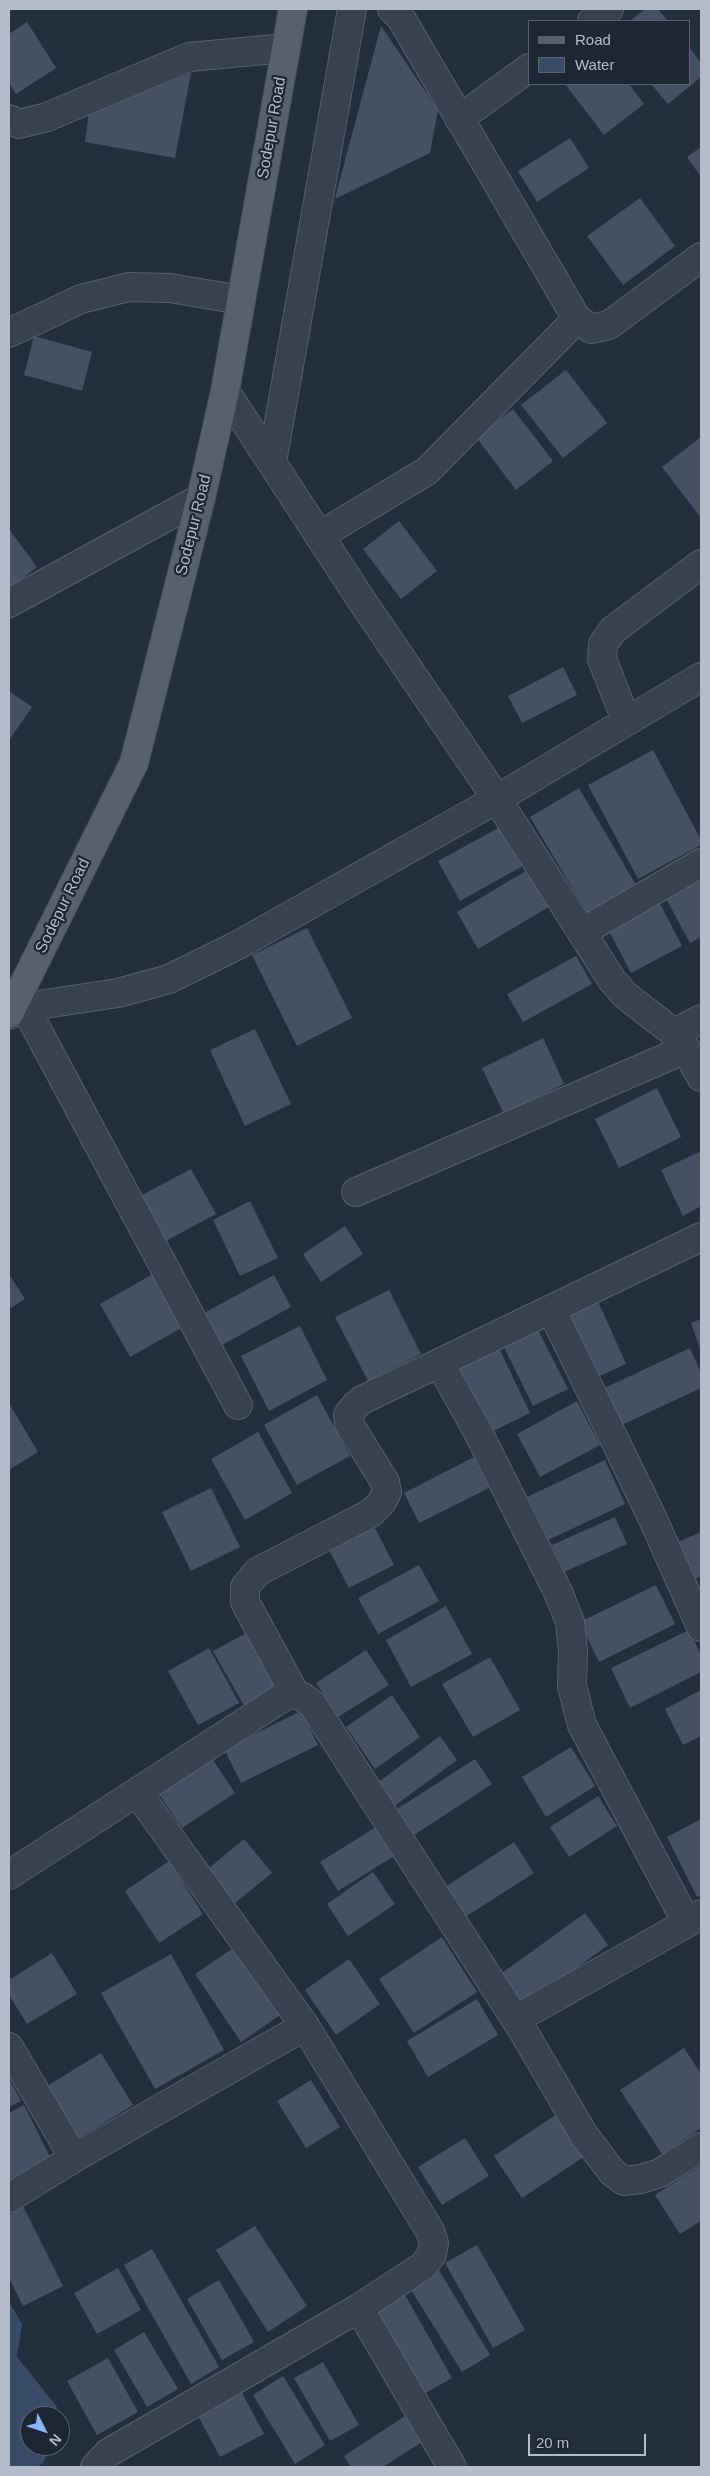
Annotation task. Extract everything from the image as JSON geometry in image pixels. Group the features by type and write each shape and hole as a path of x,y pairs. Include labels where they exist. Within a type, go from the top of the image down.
{"main road":[{"name":"Sodepur Road","path":"14,1012 134,763 201,498 225,391 293,9"}],"street":[{"path":"272,462 352,9"},
{"path":"392,9 401,18 577,319 591,329 609,325 701,258"},
{"path":"593,20 609,9"},
{"path":"12,123 47,117 189,57 286,48"},
{"path":"459,119 528,69"},
{"path":"9,333 81,299 129,287 170,288 241,300"},
{"path":"319,536 427,471 577,319"},
{"path":"225,391 319,536 497,799 612,980 625,995 680,1041 701,1077"},
{"path":"9,603 201,498"},
{"path":"626,720 602,660 604,644 613,630 701,564"},
{"path":"238,1405 14,1012 118,993 169,979 240,944 497,799 626,720 701,677"},
{"path":"582,932 701,862"},
{"path":"356,1192 680,1041 701,1019"},
{"path":"295,1694 245,1602 245,1587 257,1572 370,1514 381,1503 387,1492 385,1482 348,1424 348,1416 362,1400 552,1311 701,1237"},
{"path":"552,1311 651,1515 701,1627"},
{"path":"440,1364 478,1432 558,1592 570,1622 573,1650 572,1686 582,1725 694,1918 516,2020"},
{"path":"9,1875 285,1696 295,1694 304,1697 313,1705 516,2020 584,2135 612,2172 624,2181 641,2179 660,2172 701,2147"},
{"path":"95,2467 108,2453 359,2308 423,2266 432,2254 434,2243 420,2215 305,2026 137,1792"},
{"path":"9,2198 74,2158 305,2026"},
{"path":"9,2047 74,2158"},
{"path":"359,2308 452,2467"}],"water":[{"path":"9,2302 22,2324 17,2357 56,2406 20,2406 20,2456 46,2456 44,2462 37,2467 9,2467"}],"building":[{"path":"645,9 658,9 667,20 631,20"},
{"path":"27,22 56,68 16,94 9,83 9,34"},
{"path":"381,26 438,110 430,153 335,198"},
{"path":"690,48 701,63 701,77 668,104 652,85 690,85"},
{"path":"191,73 175,158 85,142 89,111"},
{"path":"566,85 630,85 644,104 604,135"},
{"path":"570,138 589,168 537,202 518,171"},
{"path":"701,147 701,177 687,157"},
{"path":"640,198 675,246 623,285 587,236"},
{"path":"34,336 92,352 82,391 24,375"},
{"path":"566,370 607,423 563,458 521,405"},
{"path":"513,409 553,461 516,490 476,437"},
{"path":"701,437 701,518 662,467"},
{"path":"399,521 437,571 401,599 363,549"},
{"path":"9,529 37,567 9,589"},
{"path":"563,667 577,695 522,723 508,696"},
{"path":"9,691 32,707 10,739 9,738"},
{"path":"653,750 701,840 701,845 638,879 588,785"},
{"path":"579,788 636,885 587,913 530,817"},
{"path":"509,822 530,862 460,901 438,861"},
{"path":"531,868 552,905 478,949 457,912"},
{"path":"701,875 701,937 690,943 664,895"},
{"path":"658,900 682,946 631,973 607,927"},
{"path":"307,928 352,1018 297,1046 252,955"},
{"path":"576,956 592,984 523,1022 507,994"},
{"path":"255,1029 291,1104 245,1126 210,1050"},
{"path":"543,1038 564,1084 504,1114 482,1068"},
{"path":"657,1088 681,1137 619,1168 595,1119"},
{"path":"701,1151 701,1206 683,1216 661,1170"},
{"path":"191,1169 216,1214 164,1242 140,1196"},
{"path":"250,1201 278,1258 240,1276 213,1220"},
{"path":"345,1226 363,1254 321,1282 303,1254"},
{"path":"9,1274 25,1299 9,1309"},
{"path":"153,1274 183,1327 130,1357 100,1304"},
{"path":"274,1275 291,1307 222,1345 204,1313"},
{"path":"389,1290 421,1354 368,1381 335,1317"},
{"path":"597,1299 626,1364 593,1379 563,1314"},
{"path":"701,1319 701,1351 691,1323"},
{"path":"300,1326 327,1380 269,1411 241,1356"},
{"path":"538,1330 568,1389 533,1406 504,1347"},
{"path":"498,1346 530,1413 485,1435 452,1369"},
{"path":"690,1348 701,1373 701,1388 613,1429 596,1392"},
{"path":"317,1395 350,1456 297,1485 264,1425"},
{"path":"577,1401 600,1445 540,1477 517,1434"},
{"path":"9,1403 38,1452 9,1470"},
{"path":"258,1432 292,1493 245,1520 211,1459"},
{"path":"482,1453 497,1484 419,1523 404,1493"},
{"path":"605,1460 625,1504 548,1540 527,1497"},
{"path":"211,1488 240,1547 191,1571 162,1512"},
{"path":"615,1517 627,1544 564,1572 552,1545"},
{"path":"371,1520 394,1565 349,1588 326,1544"},
{"path":"701,1532 701,1576 695,1579 678,1542"},
{"path":"419,1565 439,1601 378,1634 358,1598"},
{"path":"656,1585 675,1624 599,1662 580,1622"},
{"path":"446,1606 472,1654 411,1687 386,1640"},
{"path":"689,1630 701,1655 701,1672 630,1708 611,1668"},
{"path":"250,1631 281,1687 245,1707 213,1651"},
{"path":"209,1648 239,1703 198,1725 168,1671"},
{"path":"366,1650 389,1685 338,1717 316,1683"},
{"path":"490,1657 520,1710 473,1737 442,1684"},
{"path":"701,1690 701,1736 683,1745 665,1709"},
{"path":"392,1695 420,1737 375,1769 346,1727"},
{"path":"301,1711 318,1745 241,1783 224,1749"},
{"path":"440,1736 457,1760 389,1810 372,1787"},
{"path":"571,1747 595,1786 546,1817 522,1777"},
{"path":"209,1754 235,1793 182,1828 156,1790"},
{"path":"475,1759 492,1784 408,1839 391,1813"},
{"path":"598,1796 617,1826 569,1857 550,1827"},
{"path":"701,1819 701,1895 697,1897 667,1837"},
{"path":"376,1827 394,1856 338,1891 320,1862"},
{"path":"244,1839 272,1873 235,1903 208,1869"},
{"path":"514,1842 534,1873 462,1919 442,1889"},
{"path":"169,1861 203,1914 159,1943 125,1891"},
{"path":"373,1872 395,1904 348,1936 327,1904"},
{"path":"585,1913 608,1945 522,2008 498,1976"},
{"path":"442,1937 477,1992 414,2033 379,1979"},
{"path":"236,1946 283,2013 241,2042 195,1974"},
{"path":"52,1953 77,1994 27,2024 9,1995 9,1980"},
{"path":"171,1954 224,2050 155,2089 101,1993"},
{"path":"349,1959 380,2004 336,2035 305,1990"},
{"path":"477,1999 498,2035 428,2077 407,2041"},
{"path":"684,2048 701,2074 701,2128 662,2154 620,2090"},
{"path":"101,2053 133,2105 79,2138 47,2086"},
{"path":"9,2078 21,2101 9,2107"},
{"path":"311,2080 340,2127 306,2148 277,2101"},
{"path":"24,2105 54,2165 9,2188 9,2113"},
{"path":"557,2114 585,2156 522,2198 494,2156"},
{"path":"465,2138 489,2176 442,2205 418,2167"},
{"path":"700,2166 701,2221 680,2234 655,2195"},
{"path":"23,2206 63,2286 23,2306 9,2278 9,2214"},
{"path":"255,2226 307,2306 268,2332 216,2250"},
{"path":"477,2245 525,2330 493,2348 445,2263"},
{"path":"152,2249 219,2367 191,2384 124,2265"},
{"path":"118,2268 141,2310 97,2334 74,2293"},
{"path":"439,2270 490,2355 462,2372 410,2288"},
{"path":"219,2280 254,2342 222,2360 187,2299"},
{"path":"404,2293 452,2378 422,2395 373,2311"},
{"path":"144,2332 178,2389 147,2407 114,2350"},
{"path":"108,2358 138,2412 97,2435 67,2381"},
{"path":"323,2362 359,2425 330,2441 294,2378"},
{"path":"283,2376 325,2445 295,2464 253,2395"},
{"path":"239,2387 264,2434 220,2457 195,2410"},
{"path":"405,2416 422,2442 383,2467 351,2467 344,2456"}]}
